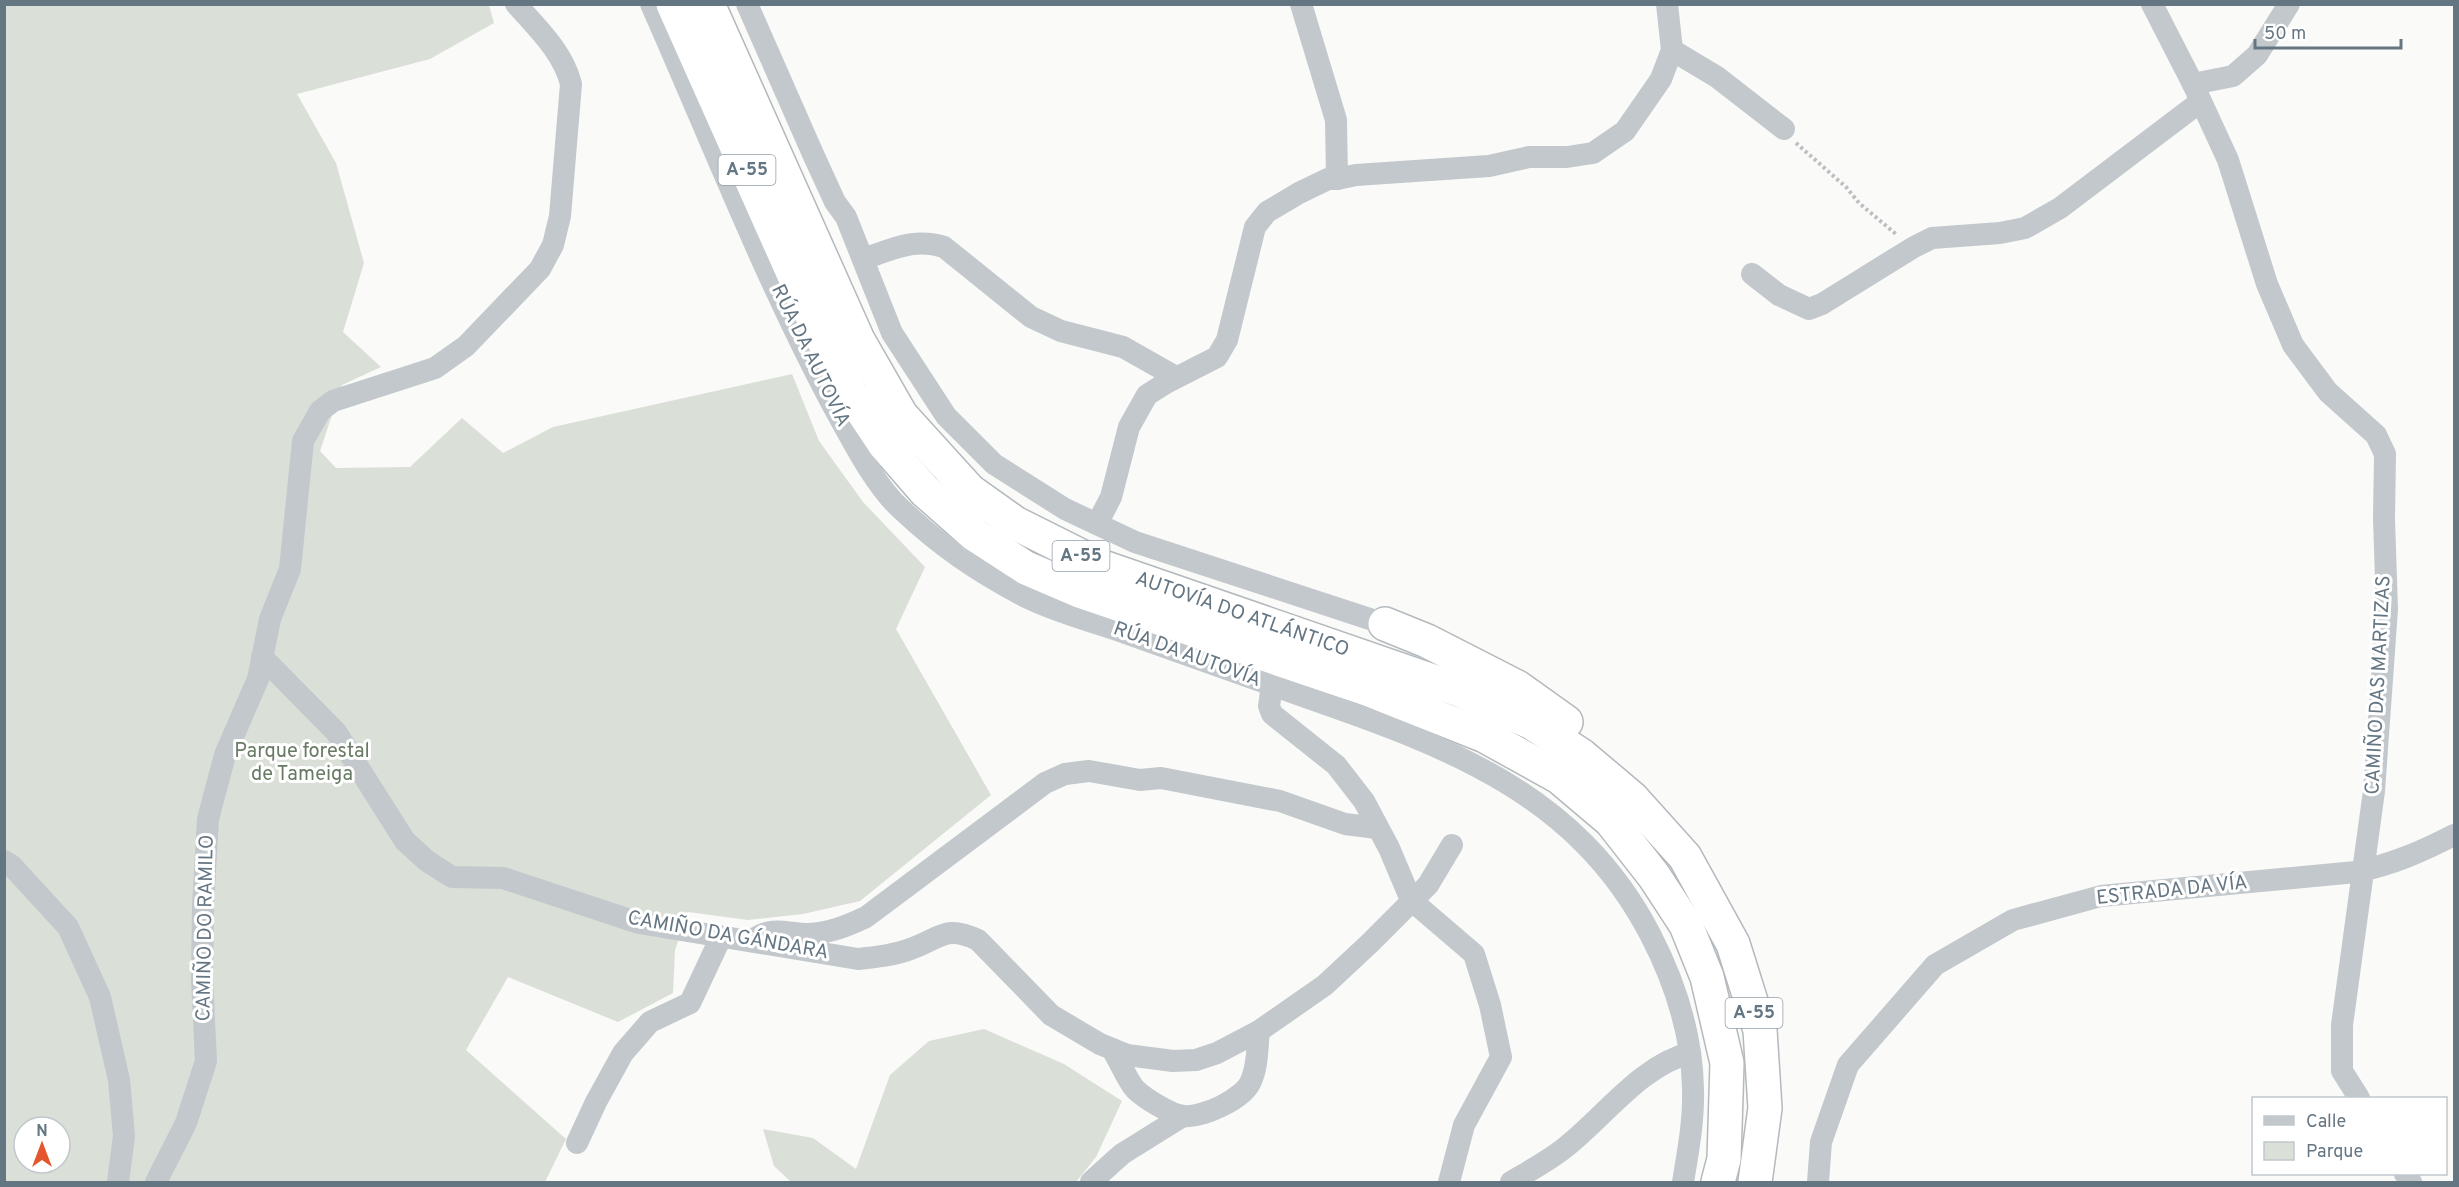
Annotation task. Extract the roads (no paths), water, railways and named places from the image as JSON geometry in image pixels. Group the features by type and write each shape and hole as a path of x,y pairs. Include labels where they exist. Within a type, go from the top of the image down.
{"highway":[{"name":"AUTOVÍA DO ATLÁNTICO","path":"673,4 821,336 857,402 885,445 925,492 975,535 1026,568 1082,592 1370,690 1485,736 1559,777 1611,821 1654,876 1686,925 1707,976 1726,1064 1724,1159 1718,1182"},
{"name":"AUTOVÍA DO ATLÁNTICO","path":"708,4 858,340 901,415 970,492 1015,522 1103,567 1459,690 1532,723 1581,755 1632,798 1685,857 1733,944 1760,1030 1766,1108 1755,1182"},
{"path":"670,48 718,107"},
{"path":"767,214 813,368"},
{"path":"1385,624 1427,641 1516,687 1607,752 1654,803 1685,857"}],"street":[{"name":"CAMIÑO DO RAMILO","path":"156,1182 186,1123 206,1061 202,968 208,819 225,754 258,679 270,619 290,569 303,441 320,411 333,401 435,368 466,346 540,269 553,245 560,216 572,84 568,69 555,48 516,4"},
{"name":"RÚA DA AUTOVÍA","path":"651,4 733,195 813,368 857,450 896,505 955,556 1030,598 1370,719 1477,765 1546,809 1585,843 1617,878 1662,957 1680,1002 1693,1089 1691,1134 1683,1182"},
{"path":"747,4 835,202 846,217 892,333 946,416 994,464 1065,509 1135,542 1385,624"},
{"path":"1301,4 1336,120 1337,179"},
{"path":"1097,524 1111,497 1129,427 1147,395 1176,377 1217,357 1227,340 1255,227 1267,212 1328,179 1489,166 1529,157 1568,157 1593,153 1625,130 1661,79 1672,50 1667,4"},
{"name":"CAMIÑO DAS MARTIZAS","path":"2152,4 2228,160 2267,284 2293,345 2328,392 2376,435 2385,454 2384,519 2387,609 2374,791 2342,1025 2342,1071 2358,1097"},
{"path":"1752,274 1779,295 1809,309 1822,304 1932,238 2000,233 2025,228 2060,208 2197,93 2233,76 2257,55 2289,4"},
{"path":"1672,50 1717,76 1784,129"},
{"path":"863,260 912,243 930,242 944,247 1031,317 1061,331 1123,347 1176,377"},
{"name":"CAMIÑO DA GÁNDARA","path":"262,657 336,732 405,841 427,861 453,877 503,878 639,923 858,959 888,955 913,948 943,933 965,934 978,940 1051,1015 1100,1044 1127,1055 1173,1061 1196,1060 1217,1053 1259,1030 1325,985 1370,943 1428,885 1452,845"},
{"path":"1272,685 1269,706 1272,714 1336,765 1364,801 1389,848 1411,900 1474,954 1490,1005 1501,1057 1464,1125 1449,1182"},
{"path":"750,942 764,932 807,934 840,929 866,917 1045,783 1065,774 1089,771 1140,780 1161,778 1280,801 1345,824 1377,828"},
{"name":"ESTRADA DA VÍA","path":"1818,1182 1821,1142 1848,1065 1935,965 2013,920 2101,896 2365,870 2422,852 2454,835"},
{"path":"4,861 11,865 68,927 100,997 119,1080 124,1136 118,1182"},
{"path":"578,1143 596,1102 623,1053 650,1022 690,1003 721,937"},
{"path":"1091,1182 1122,1154 1183,1116 1200,1114 1228,1104 1251,1083 1259,1030"},
{"path":"1112,1049 1134,1088 1157,1104 1183,1116"},
{"path":"1511,1182 1563,1149 1656,1068 1675,1057 1689,1053"}],"park label":[{"name":"Parque forestal de Tameiga","path":"302,764"}]}
